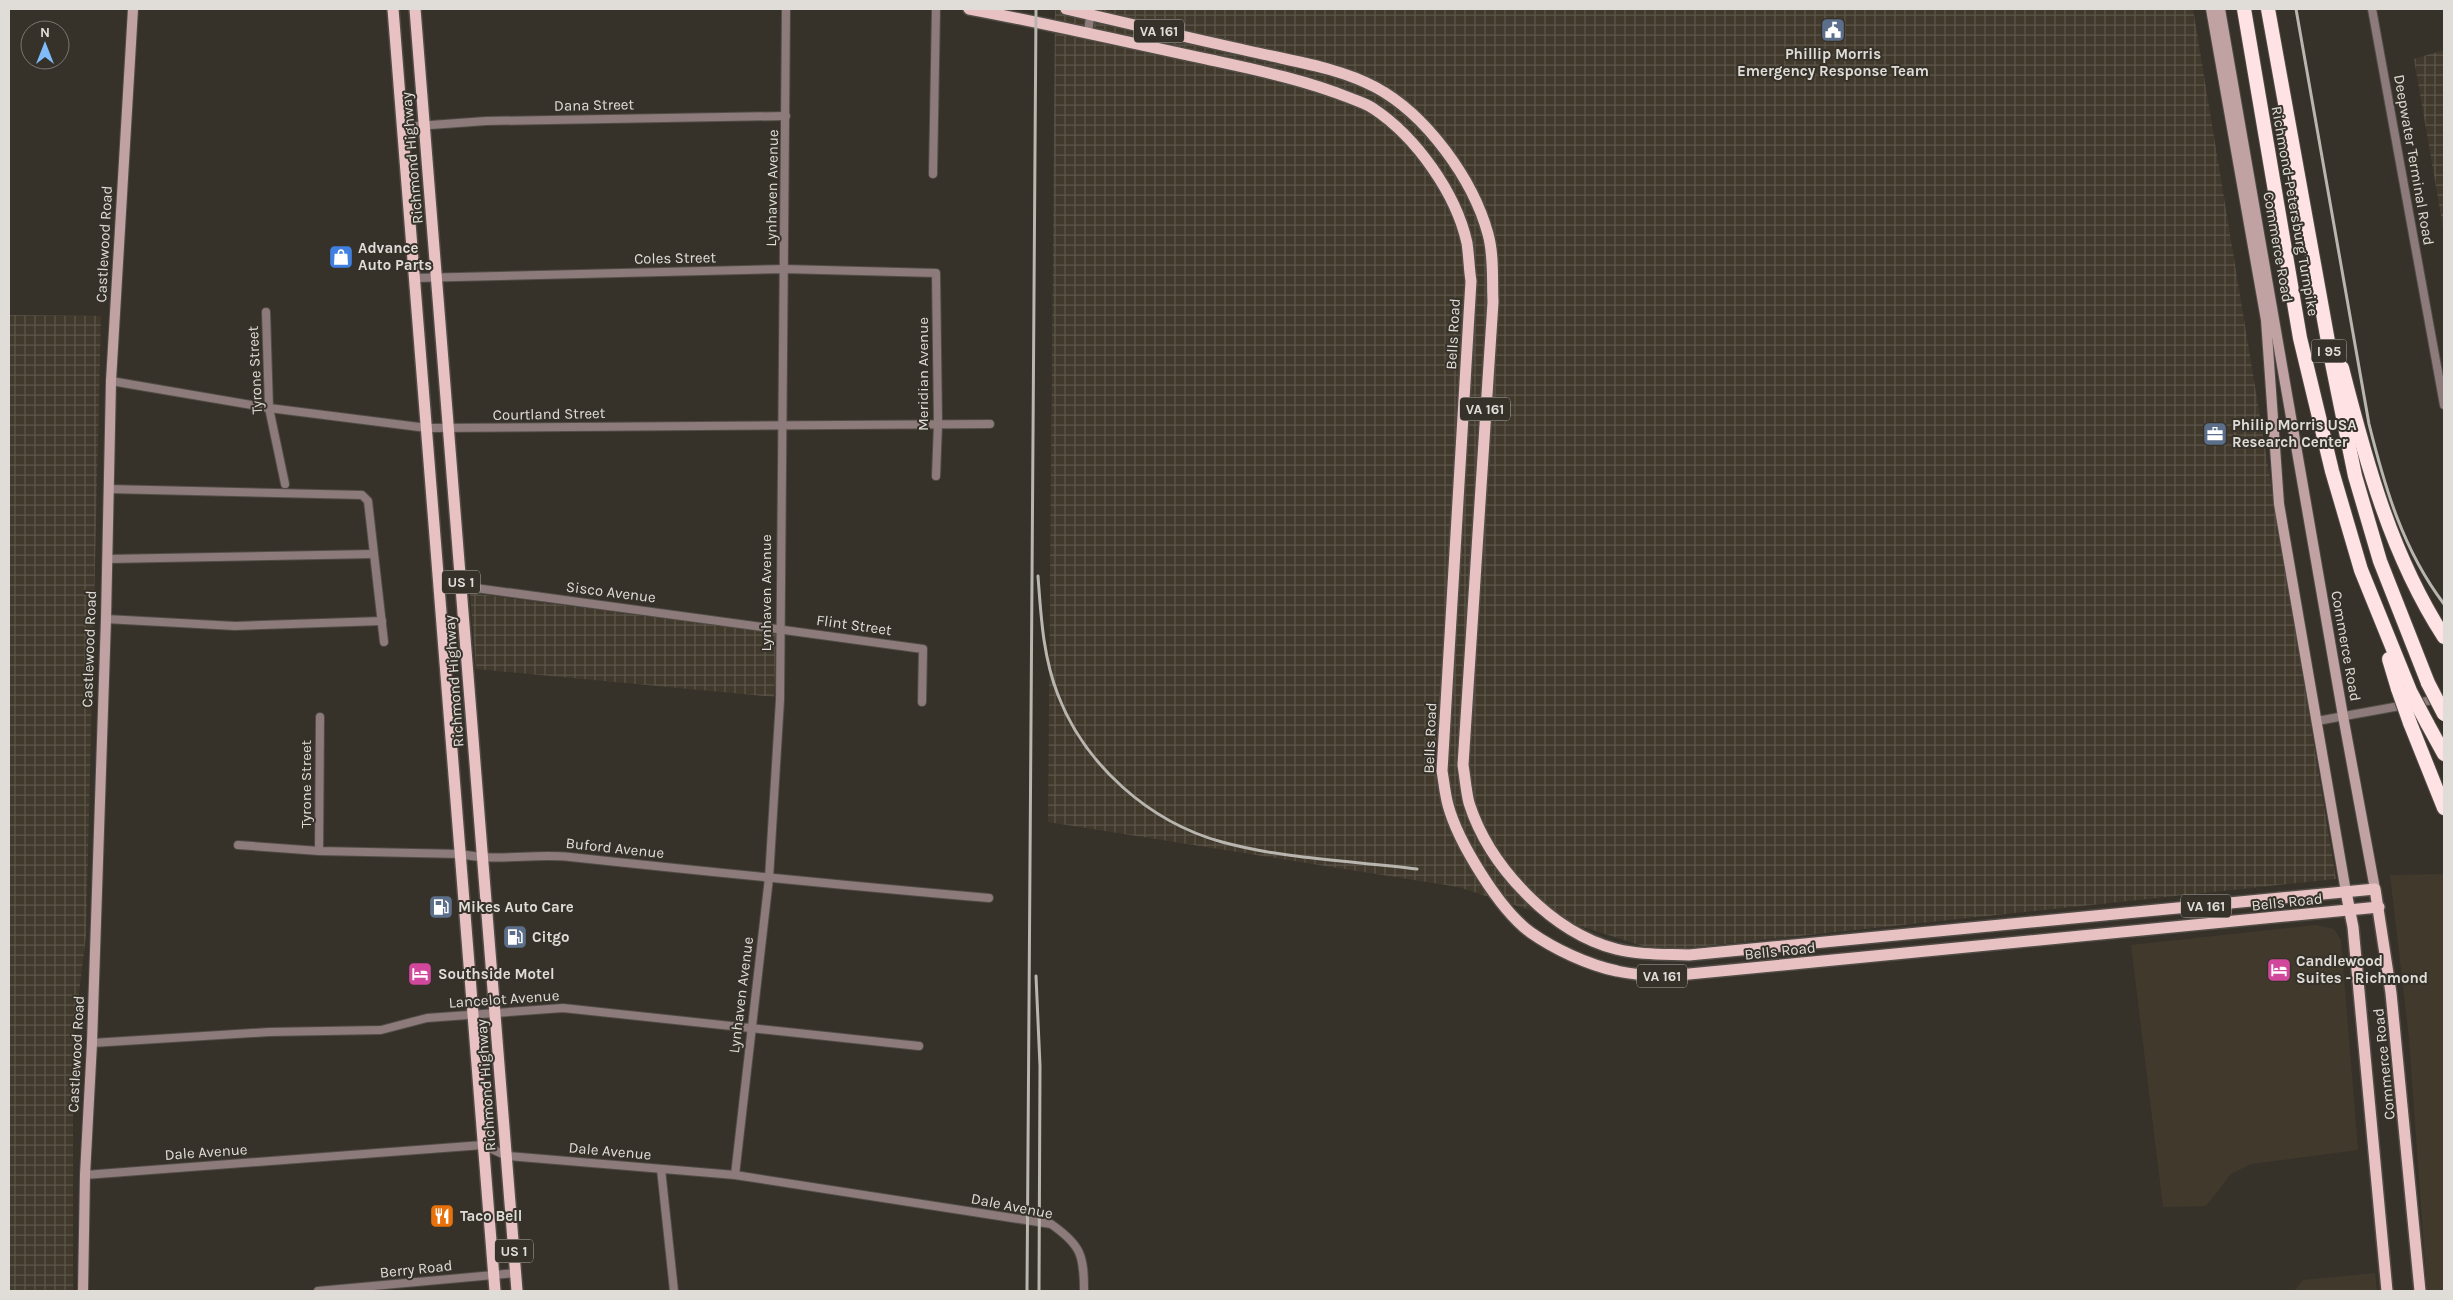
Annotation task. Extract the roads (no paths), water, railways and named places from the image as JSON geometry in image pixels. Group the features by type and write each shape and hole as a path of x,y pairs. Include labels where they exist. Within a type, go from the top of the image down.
{"highway":[{"name":"Richmond-Petersburg Turnpike","path":"2244,9 2300,338 2332,471 2361,570 2404,689 2428,723 2444,754"},
{"name":"Richmond-Petersburg Turnpike","path":"2268,9 2311,250 2355,476 2380,561 2428,683 2444,714"},
{"path":"2311,250 2374,486 2394,543 2427,610 2444,637"},
{"path":"2404,689 2410,723 2444,808"}],"main road":[{"name":"Castlewood Road","path":"83,1291 85,1176 92,1043 106,619 111,381 133,9"},
{"name":"Richmond Highway","path":"393,9 495,1291"},
{"name":"Richmond Highway","path":"415,9 517,1291"},
{"name":"Bells Road","path":"970,9 1088,33 1305,82 1373,108 1407,137 1433,166 1452,203 1467,243 1471,281 1465,408 1442,771 1448,806 1462,840 1476,866 1501,901 1530,932 1572,955 1616,971 1658,977 2379,907"},
{"name":"Bells Road","path":"1066,9 1090,12 1330,70 1375,87 1404,107 1450,158 1473,193 1488,235 1493,302 1463,765 1469,803 1498,860 1526,895 1554,918 1589,940 1616,949 1641,954 1688,955 2376,889"},
{"name":"Commerce Road","path":"2211,9 2266,320 2279,504 2350,911 2387,1291"},
{"name":"Commerce Road","path":"2220,9 2343,716 2379,907 2398,1048 2420,1291"},
{"path":"1247,68 1252,52"},
{"path":"1465,408 1485,410"},
{"path":"1448,680 1468,681"},
{"path":"2066,919 2069,938"},
{"path":"1780,946 1782,966"}],"street":[{"name":"Lynhaven Avenue","path":"735,1175 750,1028 769,878 780,700 786,9"},
{"path":"933,174 936,9"},
{"name":"Deepwater Terminal Road","path":"2372,9 2444,405"},
{"path":"1088,33 1090,12"},
{"name":"Dana Street","path":"403,127 496,121 786,116"},
{"name":"Coles Street","path":"415,278 784,269 936,273"},
{"name":"Meridian Avenue","path":"936,273 938,424 936,476"},
{"name":"Tyrone Street","path":"266,312 269,408 285,484"},
{"name":"Courtland Street","path":"111,381 269,408 427,428 990,424"},
{"path":"108,489 362,495 368,501 384,642"},
{"path":"107,559 374,554"},
{"name":"Sisco Avenue","path":"439,583 780,628"},
{"path":"106,619 235,626 382,621"},
{"name":"Flint Street","path":"780,628 924,649 922,702"},
{"path":"2317,721 2444,698"},
{"name":"Tyrone Street","path":"320,717 320,851"},
{"name":"Buford Avenue","path":"238,845 320,851 461,854 482,859 546,854 769,878 989,898"},
{"name":"Lancelot Avenue","path":"92,1043 269,1032 381,1030 427,1018 563,1008 919,1046"},
{"name":"Dale Avenue","path":"85,1176 484,1145 507,1156 735,1175 1051,1224 1072,1238 1084,1265 1084,1291"},
{"path":"661,1169 674,1291"},
{"name":"Berry Road","path":"318,1291 354,1290 516,1273"}],"railway":[{"path":"1027,1291 1036,9"},
{"path":"2296,9 2369,424 2389,495 2406,540 2417,562 2444,604"},
{"path":"1038,576 1040,606 1049,666 1058,695 1070,721 1085,745 1103,767 1145,805 1195,833 1246,848 1294,856 1417,869"},
{"path":"1036,976 1040,1066 1039,1291"}],"place":[{"name":"Phillip Morris Emergency Response Team","path":"1833,30"},
{"name":"Advance Auto Parts","path":"341,257"},
{"name":"Philip Morris USA Research Center","path":"2215,434"},
{"name":"Mikes Auto Care","path":"441,907"},
{"name":"Citgo","path":"515,937"},
{"name":"Candlewood Suites - Richmond","path":"2279,970"},
{"name":"Southside Motel","path":"420,974"},
{"name":"Taco Bell","path":"442,1216"}]}
